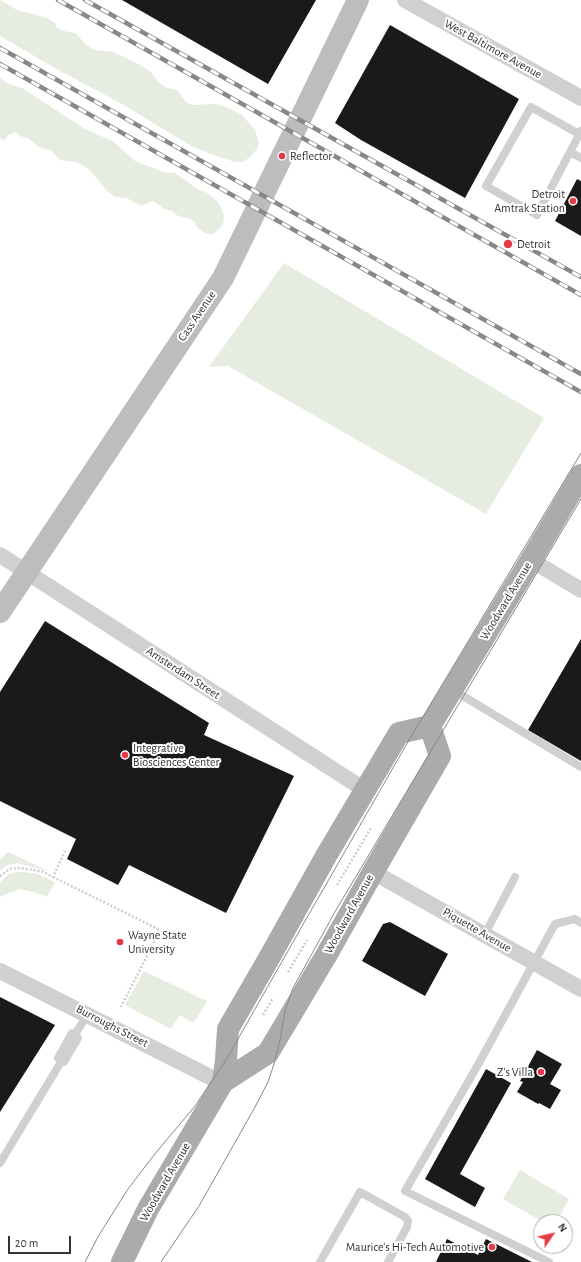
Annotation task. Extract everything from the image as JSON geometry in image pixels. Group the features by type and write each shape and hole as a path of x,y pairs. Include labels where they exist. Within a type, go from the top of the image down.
{"main road":[{"name":"Woodward Avenue","path":"122,1262 148,1209 223,1082 228,1029 326,856 399,733 430,726 581,476"},
{"name":"Woodward Avenue","path":"223,1082 268,1053 327,954 440,756 430,726"}],"street":[{"name":"Cass Avenue","path":"0,612 222,278 358,0"},
{"name":"West Baltimore Avenue","path":"404,0 581,98"},
{"name":"Amsterdam Street","path":"0,556 365,790"},
{"path":"531,560 581,590"},
{"name":"Piquette Avenue","path":"373,872 581,989"},
{"name":"Burroughs Street","path":"0,971 88,1014 214,1079 223,1082"}],"lane":[{"path":"531,107 580,132 537,215 486,186 531,107"},
{"path":"570,152 581,158"},
{"path":"452,689 581,767"},
{"path":"485,934 515,877"},
{"path":"549,1262 405,1191 479,1063 555,924 575,919 581,923"},
{"path":"0,1163 61,1062 58,1058 72,1033 75,1034 88,1014"},
{"path":"320,1262 360,1192 405,1217 408,1221 407,1227 388,1262"}],"path":[{"path":"337,885 371,828"},
{"path":"53,877 65,851"},
{"path":"0,876 10,869 17,868 28,868 38,871 160,930 121,1007"}],"shaded area":[{"path":"0,0 17,10 47,18 55,23 57,28 76,33 86,45 95,50 113,52 133,61 150,71 160,84 177,90 186,102 192,105 216,104 227,107 242,115 255,130 259,142 257,149 249,158 242,162 235,162 213,155 191,146 124,105 60,71 0,36"},
{"path":"0,78 9,84 22,88 85,129 114,142 135,161 163,172 175,173 196,188 207,193 219,204 224,215 223,224 213,234 204,233 196,226 195,222 188,218 178,216 172,211 164,209 153,201 141,206 127,198 116,197 108,192 89,169 76,162 60,160 51,150 43,149 28,138 22,137 15,132 8,135 6,139 2,140 0,137"},
{"path":"284,263 544,418 486,514 228,366 209,367"},
{"path":"8,852 48,871 17,863 8,865 0,870 0,860"},
{"path":"17,872 38,874 55,882 47,897 20,889 0,897 0,882 9,874"},
{"path":"144,971 207,1001 194,1023 180,1015 171,1029 125,1005"},
{"path":"520,1170 569,1199 561,1214 533,1214 533,1216 503,1199"}],"building":[{"path":"122,0 316,0 268,84"},
{"path":"390,25 519,99 465,198 361,140 335,123"},
{"name":"Detroit Amtrak Station","path":"577,179 581,181 581,236 555,221"},
{"name":"Integrative Biosciences Center","path":"45,621 209,723 204,735 294,776 226,913 129,865 118,885 67,859 76,839 0,801 0,692"},
{"path":"581,639 581,761 528,730"},
{"path":"390,922 448,954 425,996 362,961 383,924"},
{"path":"0,997 55,1025 0,1112"},
{"name":"Z's Villa","path":"537,1050 562,1064 550,1084 561,1090 550,1109 517,1092 523,1082 520,1081"},
{"path":"486,1069 511,1083 460,1174 485,1188 475,1207 425,1179"},
{"path":"447,1239 478,1255 486,1239 532,1262 436,1262"}],"tram line":[{"path":"85,1262 99,1235 128,1189 195,1106 226,1060 409,740 581,453"},
{"path":"161,1262 199,1206 268,1082 280,1040 285,1011 293,988 336,910 581,499"}],"railway":[{"path":"58,0 581,295"},
{"path":"85,0 581,277"},
{"path":"0,48 581,374"},
{"path":"0,64 581,392"}],"place":[{"name":"Reflector","path":"282,156"},
{"name":"Detroit Amtrak Station","path":"573,201"},
{"name":"Detroit","path":"508,244"},
{"name":"Integrative Biosciences Center","path":"125,755"},
{"name":"Wayne State University","path":"120,942"},
{"name":"Z's Villa","path":"541,1072"},
{"name":"Maurice's Hi-Tech Automotive","path":"492,1247"}]}
